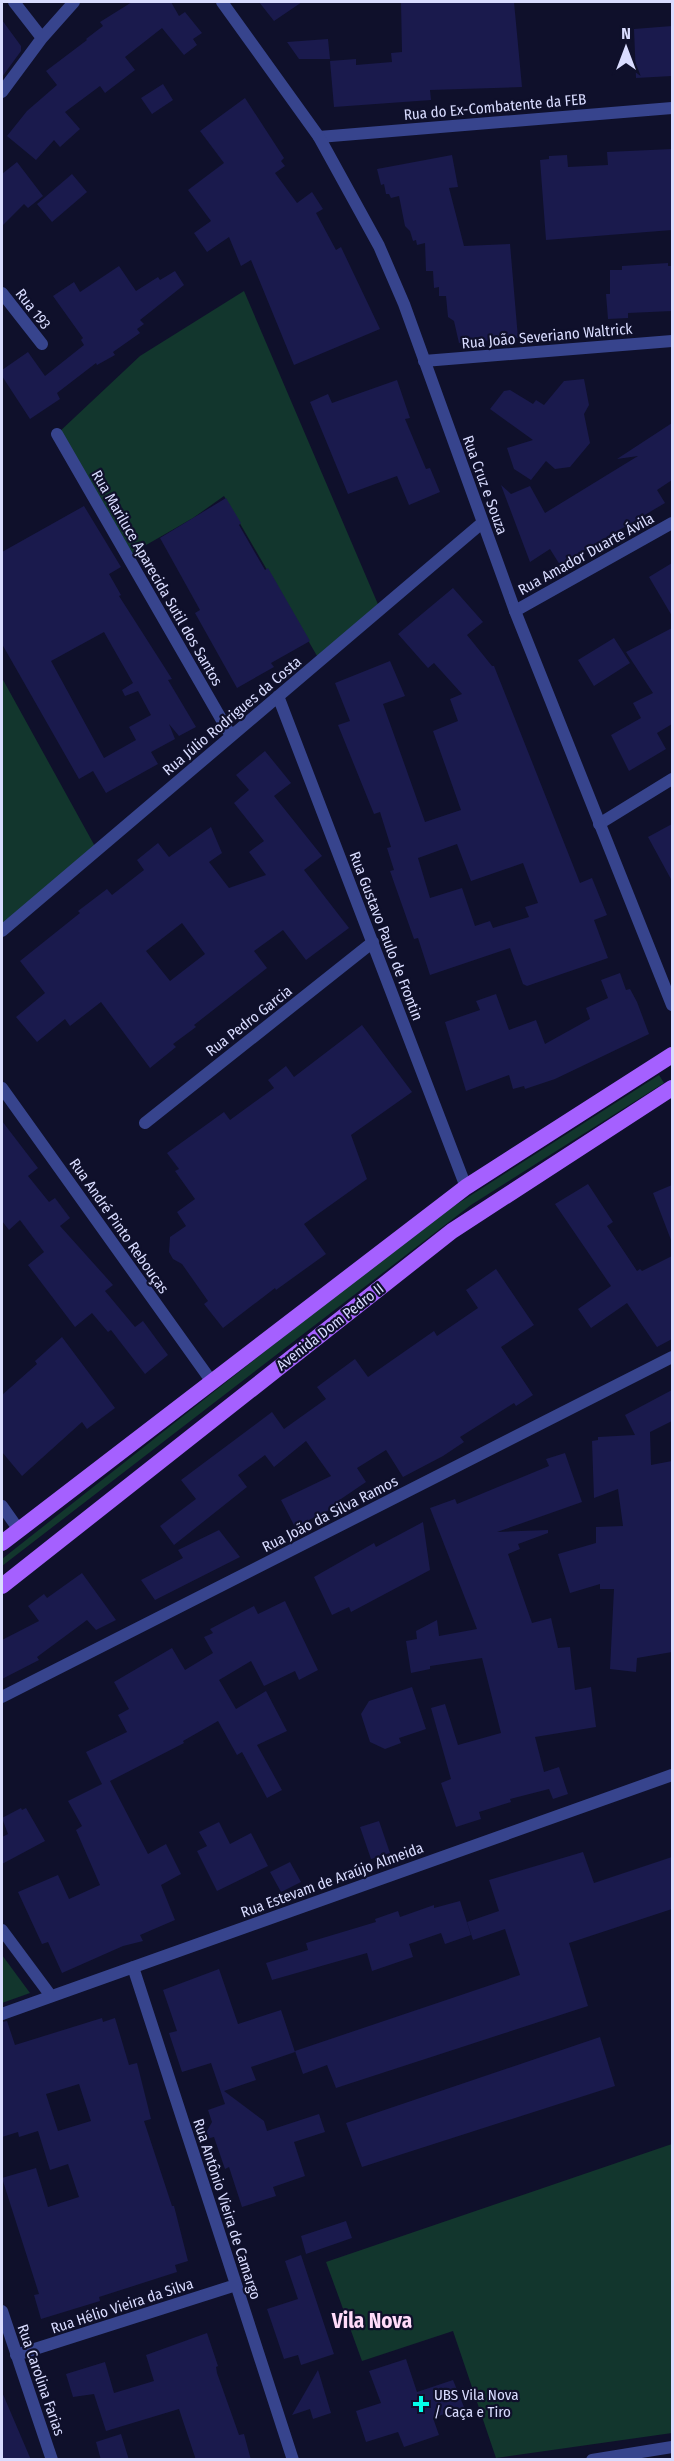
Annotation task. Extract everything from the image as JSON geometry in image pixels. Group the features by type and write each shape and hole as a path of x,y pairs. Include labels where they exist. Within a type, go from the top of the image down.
{"main road":[{"name":"Avenida Dom Pedro II","path":"2,1543 466,1187 672,1055"},
{"name":"Avenida Dom Pedro II","path":"2,1586 452,1231 672,1088"}],"street":[{"path":"14,2 42,38"},
{"path":"2,92 42,38 74,2"},
{"name":"Rua Cruz e Souza","path":"222,2 320,137 379,246 424,361 515,611 672,1005"},
{"name":"Rua do Ex-Combatente da FEB","path":"320,137 672,108"},
{"name":"Rua 193","path":"2,293 42,344"},
{"name":"Rua João Severiano Waltrick","path":"424,361 672,340"},
{"name":"Rua Mariluce Aparecida Sutil dos Santos","path":"57,434 231,736"},
{"name":"Rua Júlio Rodrigues da Costa","path":"2,932 482,523"},
{"name":"Rua Amador Duarte Ávila","path":"515,611 672,523"},
{"name":"Rua Gustavo Paulo de Frontin","path":"278,696 466,1187"},
{"path":"599,824 672,779"},
{"name":"Rua Pedro Garcia","path":"145,1123 373,942"},
{"name":"Rua André Pinto Rebouças","path":"2,1088 212,1382"},
{"name":"Rua João da Silva Ramos","path":"2,1697 672,1357"},
{"path":"2,1506 19,1530"},
{"name":"Rua Estevam de Araújo Almeida","path":"2,2014 672,1775"},
{"path":"2,1930 51,1996"},
{"name":"Rua Antônio Vieira de Camargo","path":"133,1967 293,2460"},
{"name":"Rua Hélio Vieira da Silva","path":"16,2355 236,2285"},
{"name":"Rua Carolina Farias","path":"2,2311 52,2460"},
{"path":"592,2460 672,2447"}],"green space":[{"path":"244,291 380,609 320,661 224,496 193,518 127,556 57,434 140,356"},
{"path":"2,678 97,850 2,931"},
{"path":"659,1075 664,1083 471,1205 2,1566 2,1559 429,1222"},
{"path":"2,1955 30,1993 2,2003"},
{"path":"672,2144 672,2433 496,2458 453,2331 362,2361 326,2262"}],"building":[{"path":"132,2 171,2 179,16 185,12 202,33 193,39 197,45 184,55 162,28 125,57 135,70 105,93 100,86 65,112 80,129 60,147 54,140 36,160 7,136 27,111 57,85 46,71 103,26 100,22"},
{"path":"259,2 302,2 274,21"},
{"path":"401,2 514,2 522,87 430,90 431,100 334,107 330,61 356,59 356,65 392,62 391,53 402,52"},
{"path":"2,20 21,46 21,51 2,77"},
{"path":"672,26 672,76 636,78 634,29"},
{"path":"328,39 330,59 299,59 287,42"},
{"path":"163,84 173,100 152,114 141,98"},
{"path":"245,98 284,158 281,161 285,166 275,173 297,203 312,192 323,209 316,213 336,250 341,247 380,329 294,365 251,260 241,266 229,237 207,252 194,233 211,221 188,190 224,163 200,131"},
{"path":"672,149 672,230 546,240 540,160 549,159 549,156 567,155 568,167 608,165 607,152"},
{"path":"452,155 458,187 449,188 464,246 510,244 518,338 459,343 454,321 448,317 446,296 439,296 439,287 434,288 433,271 426,271 425,243 417,245 416,240 413,241 410,231 405,226 399,196 391,198 389,194 386,194 384,184 381,185 377,169"},
{"path":"17,162 43,196 28,208 24,204 2,226 2,174"},
{"path":"72,174 87,192 52,222 37,204"},
{"path":"668,263 668,266 672,266 672,311 628,313 628,318 608,319 606,294 610,294 610,270 622,270 622,266"},
{"path":"119,266 136,291 158,277 160,280 175,271 184,285 140,320 144,324 137,329 140,333 113,352 115,355 97,365 96,363 57,393 60,399 30,419 2,376 2,370 28,352 45,376 84,345 81,340 83,338 53,296 74,282 80,292"},
{"path":"584,379 589,405 584,414 590,443 570,467 555,469 546,461 531,480 514,469 507,448 533,440 490,409 504,391 510,390 533,404 536,400 544,405 564,381"},
{"path":"397,380 410,418 405,419 426,469 430,468 440,492 409,505 397,476 348,494 310,402 328,394 332,403"},
{"path":"672,423 672,480 657,490 665,503 560,565 550,549 530,562 501,485 511,494 530,486 545,513 638,456 617,459"},
{"path":"226,498 265,570 268,568 310,641 271,663 274,667 237,688 195,613 200,610 160,538"},
{"path":"84,506 121,567 109,574 121,595 119,596 172,679 168,680 196,727 179,736 169,724 175,739 151,752 158,764 106,793 93,771 79,779 2,644 2,552","holes":["104,632 133,683 122,690 125,696 138,691 151,715 129,727 136,740 104,758 51,661"]},
{"path":"672,563 672,616 649,577"},
{"path":"453,588 483,622 467,635 494,666 580,883 592,878 607,915 594,920 608,958 527,986 523,984 510,948 430,975 418,938 414,939 390,871 394,870 387,848 391,847 380,812 374,814 338,725 350,721 335,683 390,661 405,696 383,704 425,822 461,810 433,731 458,721 450,699 462,694 434,663 428,668 398,634","holes":["457,844 471,881 523,863 538,903 525,907 529,917 493,928 490,921 475,926 462,888 430,898 418,858"]},
{"path":"672,628 672,724 657,733 666,749 629,771 611,735 641,718 633,703 653,693 626,652"},
{"path":"614,638 630,663 594,686 578,660"},
{"path":"265,751 291,783 274,796 322,856 304,870 349,928 306,960 283,930 254,951 267,968 194,1025 196,1027 173,1044 176,1047 150,1068 101,1002 70,1026 65,1019 37,1042 16,1017 45,993 20,961 107,889 112,895 144,870 137,860 158,843 169,857 211,827 222,853 209,862 229,888 266,875 249,852 264,841 234,803 249,790 236,775","holes":["182,923 205,954 170,981 146,951"]},
{"path":"672,824 672,881 648,837"},
{"path":"620,973 626,990 630,989 637,1002 649,1034 555,1079 525,1089 524,1086 513,1089 509,1075 466,1091 445,1022 480,1010 476,1001 496,994 509,1030 536,1020 545,1044 590,1019 586,1008 608,998 601,980"},
{"path":"362,1025 412,1092 351,1135 367,1179 304,1224 326,1254 276,1290 275,1288 223,1328 204,1304 208,1301 182,1264 173,1259 169,1252 170,1237 186,1226 177,1212 195,1199 175,1171 179,1169 167,1153 224,1112 230,1120 274,1088 268,1080 286,1066 294,1077"},
{"path":"2,1121 38,1168 28,1176 49,1202 55,1198 70,1218 60,1226 113,1285 105,1291 135,1327 143,1321 168,1355 145,1374 111,1330 108,1332 92,1313 75,1327 28,1265 44,1252 20,1220 9,1230 2,1221"},
{"path":"588,1184 613,1222 607,1226 637,1271 640,1269 642,1271 672,1256 672,1339 657,1347 627,1303 591,1328 578,1309 611,1286 555,1204"},
{"path":"672,1185 672,1239 671,1240 653,1193"},
{"path":"496,1269 534,1325 501,1347 533,1395 516,1406 514,1403 460,1437 464,1442 443,1456 403,1477 386,1450 357,1468 366,1482 338,1501 341,1504 295,1527 281,1500 331,1476 306,1441 274,1467 265,1455 238,1475 247,1487 174,1545 160,1526 196,1499 181,1480 272,1412 284,1429 326,1399 317,1387 355,1359 368,1377 434,1331 437,1336 478,1308 466,1290"},
{"path":"62,1337 115,1408 87,1429 82,1422 22,1476 2,1452 2,1395 37,1364 35,1361"},
{"path":"672,1390 672,1421 650,1432 651,1465 672,1461 672,1652 637,1658 636,1672 610,1669 614,1589 600,1589 600,1584 570,1593 558,1554 596,1543 596,1527 623,1526 618,1489 594,1498 592,1441 598,1440 598,1437 635,1435 625,1415"},
{"path":"565,1453 582,1502 497,1532 548,1530 548,1533 518,1544 520,1549 508,1554 532,1623 551,1618 558,1648 570,1647 575,1690 591,1687 596,1727 535,1737 544,1772 559,1767 568,1794 553,1799 549,1789 510,1799 511,1802 479,1812 481,1819 456,1827 441,1783 451,1779 431,1708 445,1704 458,1745 501,1733 482,1658 430,1666 430,1669 411,1673 406,1641 417,1639 416,1631 437,1620 439,1636 477,1629 430,1508 455,1499 457,1504 549,1466 546,1459"},
{"path":"423,1522 430,1570 351,1612 349,1607 332,1615 314,1577 374,1543 376,1547"},
{"path":"219,1530 240,1557 155,1600 141,1580 183,1558 178,1550"},
{"path":"82,1573 116,1620 96,1630 87,1620 37,1657 39,1660 2,1679 2,1640 39,1621 28,1606 44,1594 47,1598"},
{"path":"285,1601 318,1670 299,1680 295,1671 264,1686 251,1661 219,1680 236,1709 266,1691 287,1731 257,1745 282,1790 267,1798 242,1752 237,1755 218,1721 183,1741 184,1743 110,1781 148,1854 166,1844 181,1874 161,1885 175,1920 140,1935 143,1941 123,1946 62,1973 48,1942 42,1944 18,1892 58,1875 69,1899 100,1885 76,1830 82,1826 68,1801 102,1784 86,1752 127,1732 118,1715 129,1709 114,1682 172,1648 185,1670 213,1653 204,1637 213,1633 210,1629 254,1606 258,1614"},
{"path":"412,1687 426,1729 399,1738 401,1743 385,1749 370,1742 361,1714 369,1701"},
{"path":"21,1808 22,1810 26,1808 45,1841 2,1864 2,1837 8,1834 2,1818"},
{"path":"379,1821 390,1853 371,1859 360,1827"},
{"path":"219,1822 230,1844 251,1833 268,1866 217,1891 197,1851 207,1846 199,1832"},
{"path":"583,1852 594,1883 672,1857 672,1909 569,1943 588,2006 336,2088 327,2065 303,2074 295,2051 520,1975 505,1929 473,1940 467,1922 499,1911 489,1880"},
{"path":"290,1862 301,1882 281,1892 270,1872"},
{"path":"460,1901 471,1935 445,1944 441,1933 409,1944 413,1957 372,1971 367,1953 272,1980 266,1963 308,1950 306,1943 376,1922 375,1919 398,1911 400,1917 434,1905 434,1908"},
{"path":"219,1969 238,2024 281,2010 295,2052 251,2067 256,2080 224,2091 264,2121 267,2131 319,2114 325,2132 294,2142 305,2176 273,2187 276,2196 242,2207 229,2167 225,2169 214,2137 202,2140 212,2122 208,2110 225,2104 211,2063 182,2072 169,2033 177,2031 163,1990"},
{"path":"102,2018 103,2022 115,2018 129,2065 137,2063 151,2119 144,2121 172,2206 174,2206 188,2261 175,2265 177,2272 99,2297 100,2301 41,2319 34,2295 39,2294 2,2178 36,2168 48,2207 79,2197 68,2164 50,2170 38,2131 19,2137 18,2132 2,2137 2,2022 7,2021 15,2045","holes":["79,2084 91,2121 58,2131 46,2094"]},
{"path":"600,2037 615,2086 362,2167 346,2123"},
{"path":"346,2221 352,2238 306,2254 301,2236"},
{"path":"301,2255 334,2354 301,2365 298,2355 284,2359 267,2309 298,2299 285,2261"},
{"path":"207,2333 218,2366 216,2367 217,2373 239,2435 244,2434 251,2460 196,2460 179,2409 106,2431 94,2394 73,2397 66,2374 105,2362 114,2393 154,2381 146,2355"},
{"name":"UBS Vila Nova / Caça e Tiro","path":"406,2359 417,2392 453,2380 464,2407 433,2418 439,2435 404,2447 398,2432 366,2442 356,2411 381,2403 369,2371"},
{"path":"318,2370 331,2413 313,2419 310,2409 292,2415"},
{"path":"2,2392 31,2460 2,2460"},
{"path":"121,2434 129,2460 101,2460 96,2442"}],"place":[{"name":"UBS Vila Nova / Caça e Tiro","path":"421,2404"}],"district":[{"name":"Vila Nova","path":"372,2321"}]}
